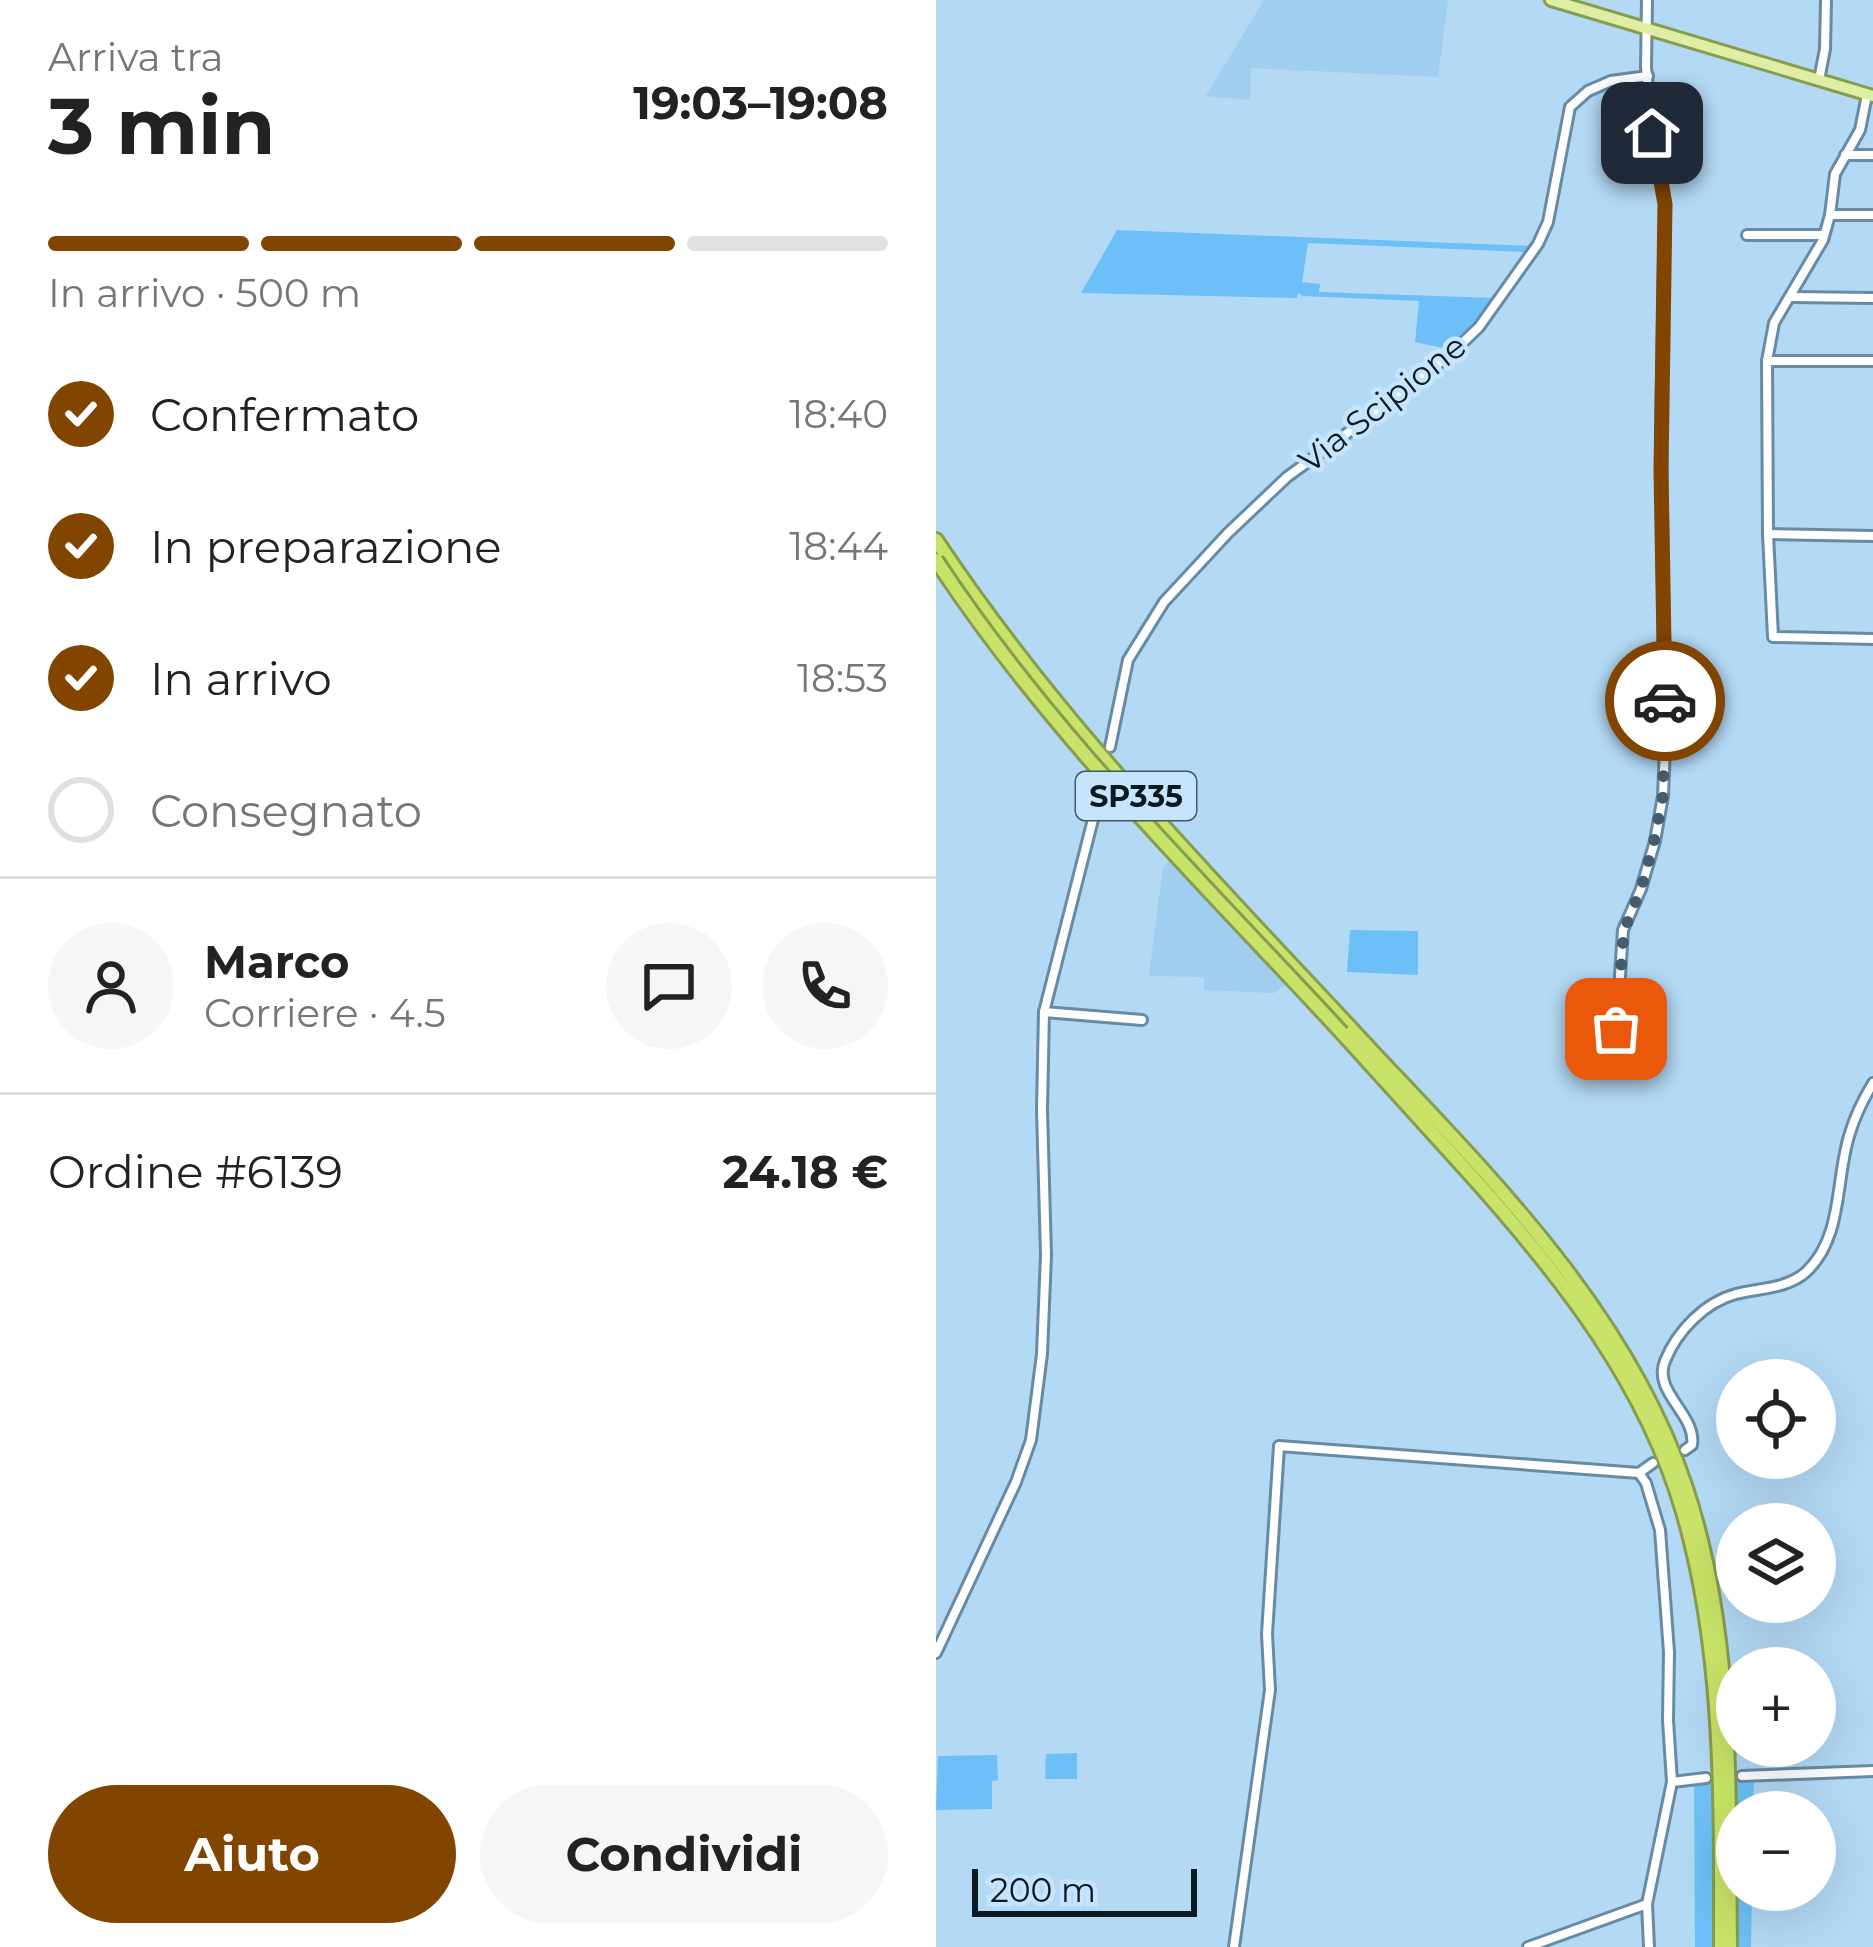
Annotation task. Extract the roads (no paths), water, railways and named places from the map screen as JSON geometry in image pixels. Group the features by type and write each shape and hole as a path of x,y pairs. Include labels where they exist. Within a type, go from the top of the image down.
{"highway":[{"name":"SP335","path":"936,540 1040,685 1356,1038 1549,1264 1609,1350 1664,1455 1701,1587 1718,1735 1720,1947"},
{"name":"SP335","path":"936,560 1036,699 1139,814 1466,1152 1562,1264 1628,1363 1672,1448 1698,1528 1712,1592 1727,1718 1730,1947"}],"main road":[{"path":"1551,0 1870,95"}],"street":[{"path":"1615,1053 1624,930 1654,841 1663,796 1665,747 1661,460 1665,204 1652,133 1647,0"},
{"path":"1819,80 1826,0"},
{"name":"Via Scipione","path":"1110,747 1128,660 1164,602 1287,477 1393,400 1479,327 1538,244 1548,222 1571,106 1611,81 1648,76"},
{"path":"1870,95 1860,130 1835,174 1825,235 1774,323 1768,361 1768,534 1772,637 1873,639"},
{"path":"1844,155 1873,155"},
{"path":"1830,215 1873,215"},
{"path":"1747,235 1825,235"},
{"path":"1790,297 1873,298"},
{"path":"1768,361 1873,361"},
{"path":"1768,534 1873,536"},
{"path":"936,1653 1016,1482 1037,1404 1046,1232 1044,1012 1101,788"},
{"path":"1044,1012 1142,1020"},
{"path":"1685,1450 1692,1444 1693,1433 1662,1380 1667,1357 1690,1322 1722,1298 1783,1284 1808,1270 1828,1237 1850,1133 1873,1083"},
{"path":"1234,1947 1270,1690 1267,1634 1279,1446 1639,1473 1653,1463"},
{"path":"1639,1473 1660,1530 1672,1782 1647,1904 1649,1947"},
{"path":"1742,1776 1873,1772"},
{"path":"1672,1782 1706,1778"},
{"path":"1528,1947 1647,1904"}]}
